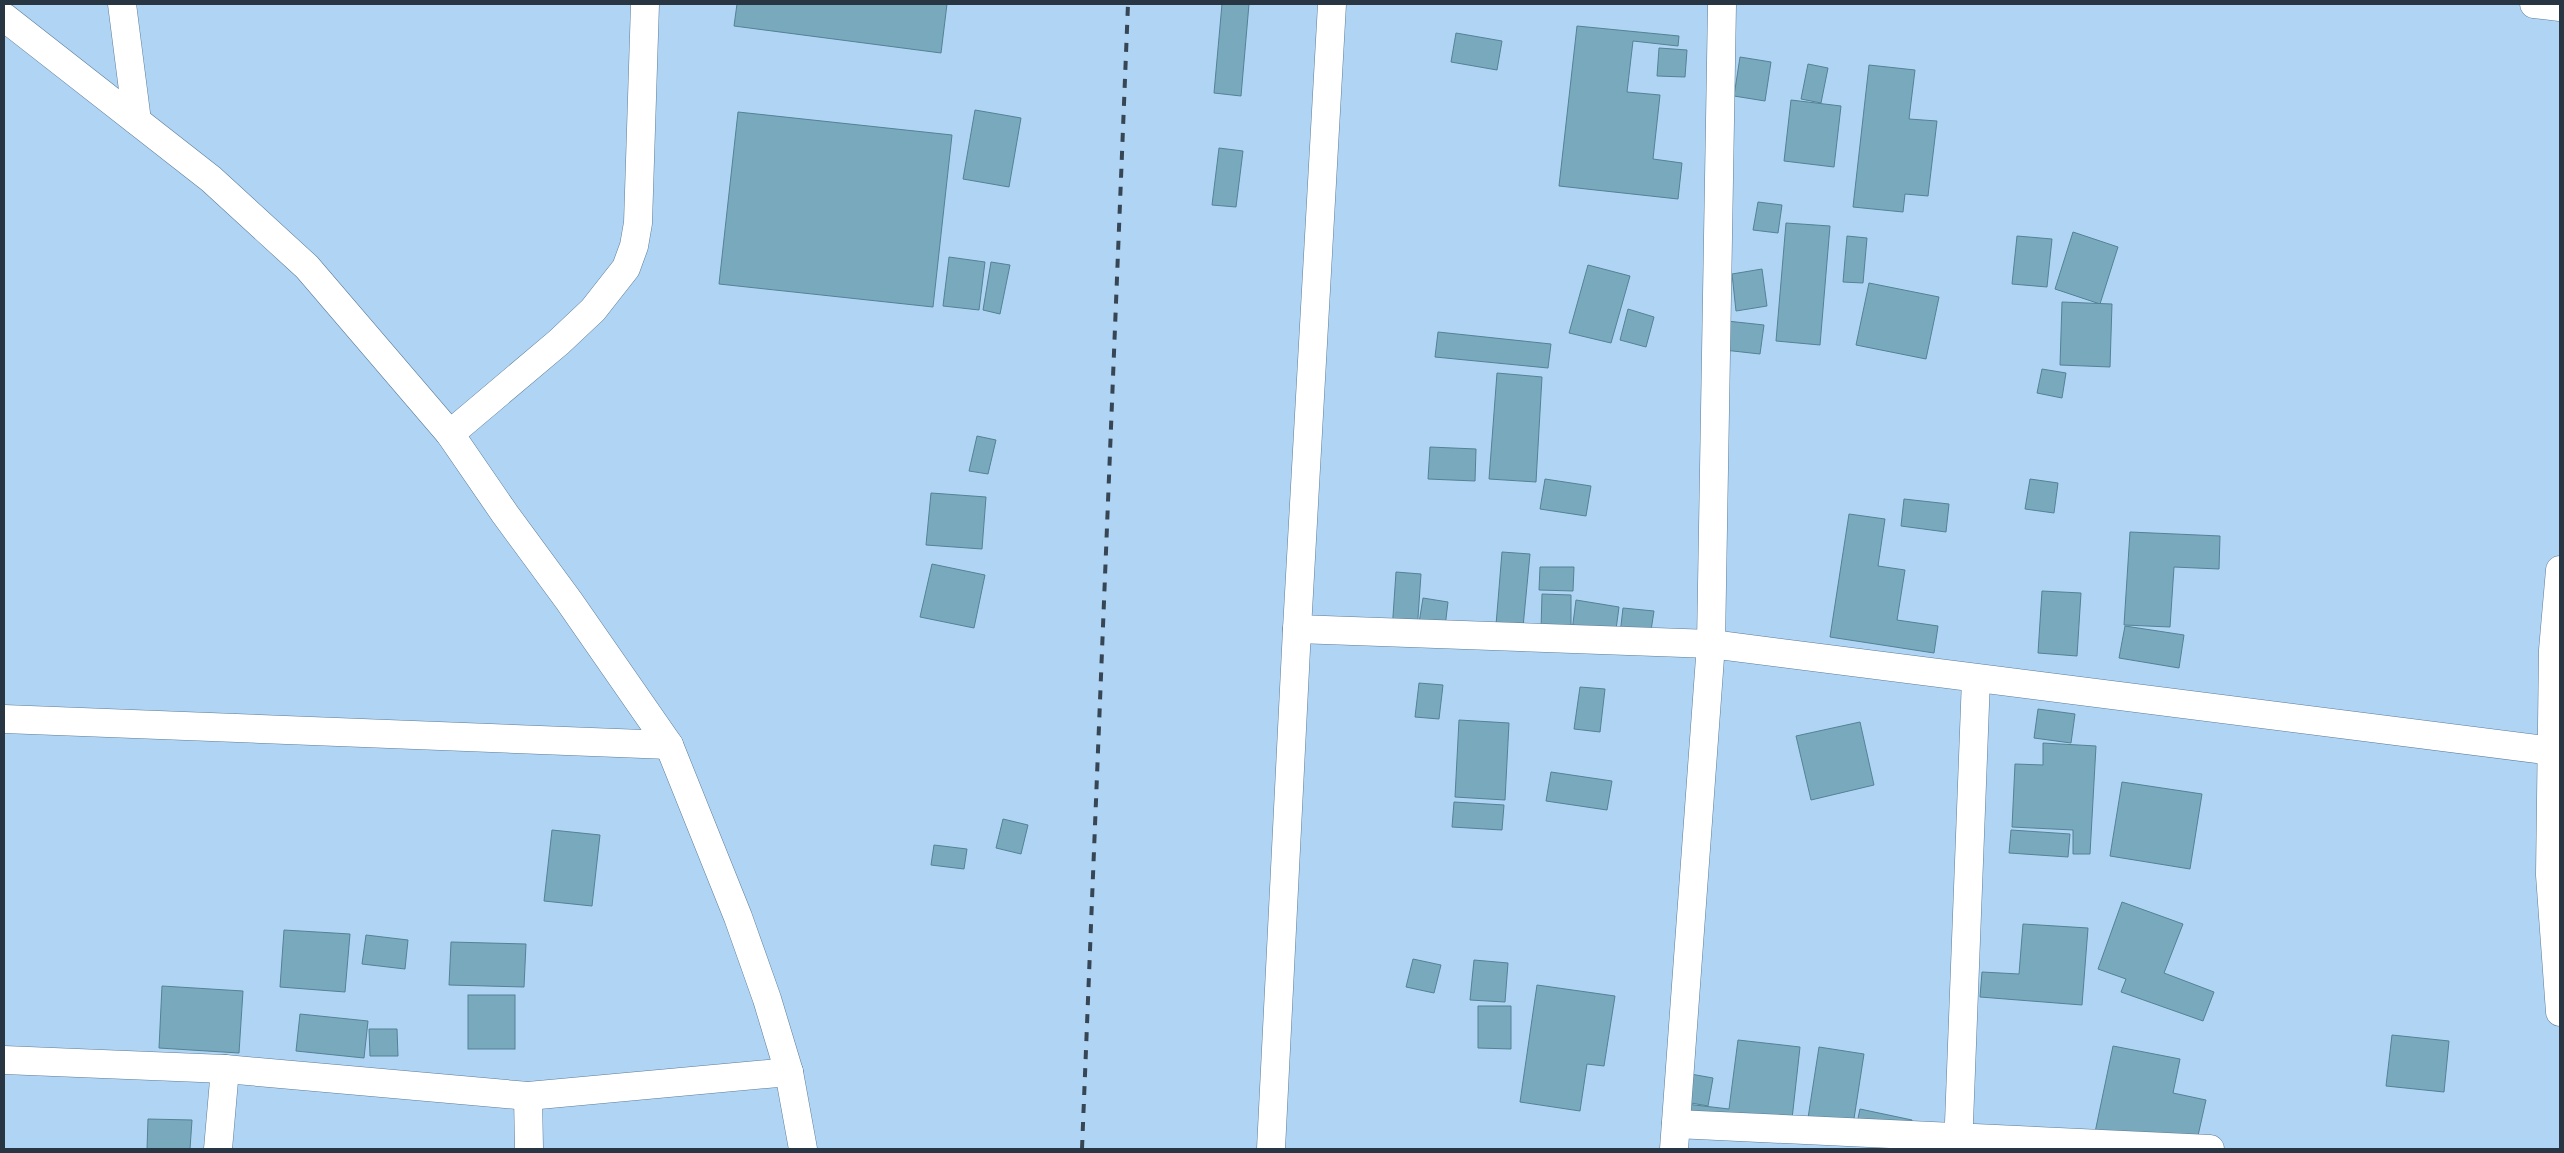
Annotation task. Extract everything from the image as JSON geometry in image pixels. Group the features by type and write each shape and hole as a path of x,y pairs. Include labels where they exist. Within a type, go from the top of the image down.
{"street":[{"path":"122,4 137,121"},
{"path":"450,434 559,342 593,310 626,268 634,246 638,223 645,4"},
{"path":"1271,1149 1296,629 1332,4"},
{"path":"1722,4 1711,644 1675,1137 2210,1149"},
{"path":"2534,4 2560,7"},
{"path":"4,17 211,179 307,267 450,434 669,746 738,917 767,999 789,1072 803,1149"},
{"path":"2560,570 2552,751 2550,875 2560,1012"},
{"path":"1296,629 1711,644 2552,751"},
{"path":"1959,1144 1976,679"},
{"path":"4,719 669,746"},
{"path":"4,1060 225,1069 528,1096 789,1072"},
{"path":"218,1149 225,1069"},
{"path":"528,1096 529,1149"}],"building":[{"path":"737,4 947,4 941,53 734,26"},
{"path":"1222,4 1249,4 1241,96 1214,93"},
{"path":"1577,26 1679,36 1678,46 1633,41 1627,92 1660,95 1653,159 1682,163 1678,199 1559,186"},
{"path":"1456,33 1502,41 1497,70 1451,62"},
{"path":"1659,48 1687,50 1685,77 1657,76"},
{"path":"1740,57 1771,62 1765,101 1734,96"},
{"path":"1808,64 1828,68 1821,103 1801,99"},
{"path":"1869,65 1915,70 1909,119 1937,121 1928,196 1905,194 1903,212 1853,207"},
{"path":"1791,100 1841,106 1834,167 1784,161"},
{"path":"975,110 1021,118 1009,187 963,179"},
{"path":"738,112 952,135 933,307 719,284"},
{"path":"1219,148 1243,151 1236,207 1212,205"},
{"path":"1758,202 1782,205 1778,233 1753,230"},
{"path":"1786,223 1830,226 1820,345 1776,341"},
{"path":"2073,232 2118,247 2100,304 2055,289"},
{"path":"1847,236 1867,238 1863,283 1843,282"},
{"path":"2017,236 2052,239 2047,287 2012,284"},
{"path":"949,257 985,262 979,310 943,306"},
{"path":"991,262 1010,265 1000,314 983,310"},
{"path":"1588,265 1630,276 1611,343 1569,333"},
{"path":"1762,269 1767,306 1736,311 1732,274"},
{"path":"1869,283 1939,297 1926,359 1856,345"},
{"path":"2062,302 2112,304 2110,367 2060,365"},
{"path":"1628,309 1654,317 1646,347 1620,340"},
{"path":"1727,321 1764,325 1760,354 1724,350"},
{"path":"1438,332 1551,344 1548,368 1435,357"},
{"path":"2042,369 2066,373 2062,398 2037,393"},
{"path":"1497,373 1542,377 1536,482 1489,479"},
{"path":"977,436 996,440 988,474 969,471"},
{"path":"1430,447 1476,449 1475,481 1428,479"},
{"path":"1545,479 1591,486 1586,516 1540,509"},
{"path":"2030,479 2058,483 2054,513 2025,509"},
{"path":"931,493 986,497 982,549 926,545"},
{"path":"1904,499 1949,504 1946,532 1901,526"},
{"path":"1849,514 1885,519 1878,566 1905,570 1897,620 1938,626 1934,653 1830,637"},
{"path":"2130,532 2220,536 2219,569 2174,567 2170,627 2124,625"},
{"path":"1502,552 1530,554 1523,627 1496,625"},
{"path":"932,564 985,575 974,628 920,617"},
{"path":"1540,567 1574,567 1573,591 1539,590"},
{"path":"1396,572 1421,574 1417,632 1392,631"},
{"path":"2042,591 2081,593 2077,656 2038,653"},
{"path":"1542,594 1571,595 1571,631 1541,630"},
{"path":"1423,598 1448,602 1445,627 1419,623"},
{"path":"1576,600 1619,607 1615,637 1572,631"},
{"path":"1623,608 1654,611 1650,637 1620,634"},
{"path":"2125,626 2184,635 2179,668 2119,658"},
{"path":"1419,683 1443,685 1439,719 1415,717"},
{"path":"1580,687 1605,689 1600,732 1574,729"},
{"path":"2038,709 2075,714 2071,743 2034,738"},
{"path":"1459,720 1509,723 1505,800 1455,797"},
{"path":"1860,722 1874,785 1811,800 1796,736"},
{"path":"2043,743 2096,746 2090,854 2073,854 2073,830 2012,827 2015,764 2043,765"},
{"path":"1551,772 1612,781 1607,810 1546,801"},
{"path":"2122,782 2202,794 2190,869 2110,856"},
{"path":"1454,802 1504,805 1502,830 1452,827"},
{"path":"1003,819 1028,825 1021,854 996,848"},
{"path":"552,830 600,835 592,906 544,901"},
{"path":"2011,830 2070,834 2068,857 2009,853"},
{"path":"934,845 967,849 964,869 931,865"},
{"path":"2122,902 2183,924 2164,973 2214,992 2203,1021 2121,992 2126,979 2098,969"},
{"path":"2023,924 2088,928 2082,1005 1980,997 1982,972 2019,974"},
{"path":"284,930 350,934 345,992 280,987"},
{"path":"366,935 408,940 405,969 362,964"},
{"path":"451,942 526,944 524,987 449,985"},
{"path":"1413,959 1441,965 1434,993 1406,987"},
{"path":"1474,960 1508,963 1505,1002 1470,1000"},
{"path":"1537,985 1615,996 1604,1066 1587,1064 1580,1111 1520,1102"},
{"path":"162,986 243,991 239,1053 159,1048"},
{"path":"468,995 515,995 515,1049 468,1049"},
{"path":"1478,1006 1511,1006 1511,1049 1478,1048"},
{"path":"300,1014 368,1021 364,1058 296,1051"},
{"path":"369,1029 397,1029 398,1056 370,1056"},
{"path":"2392,1035 2449,1041 2444,1092 2386,1086"},
{"path":"1738,1040 1800,1047 1790,1137 1684,1125 1686,1104 1729,1109"},
{"path":"2113,1046 2180,1059 2173,1093 2206,1100 2195,1149 2093,1142"},
{"path":"1819,1047 1864,1054 1851,1138 1806,1131"},
{"path":"1685,1073 1713,1078 1708,1106 1680,1101"},
{"path":"1860,1109 1912,1120 1906,1148 1854,1137"},
{"path":"148,1119 192,1120 190,1149 147,1149"}],"railway":[{"path":"1082,1149 1128,4"}]}
